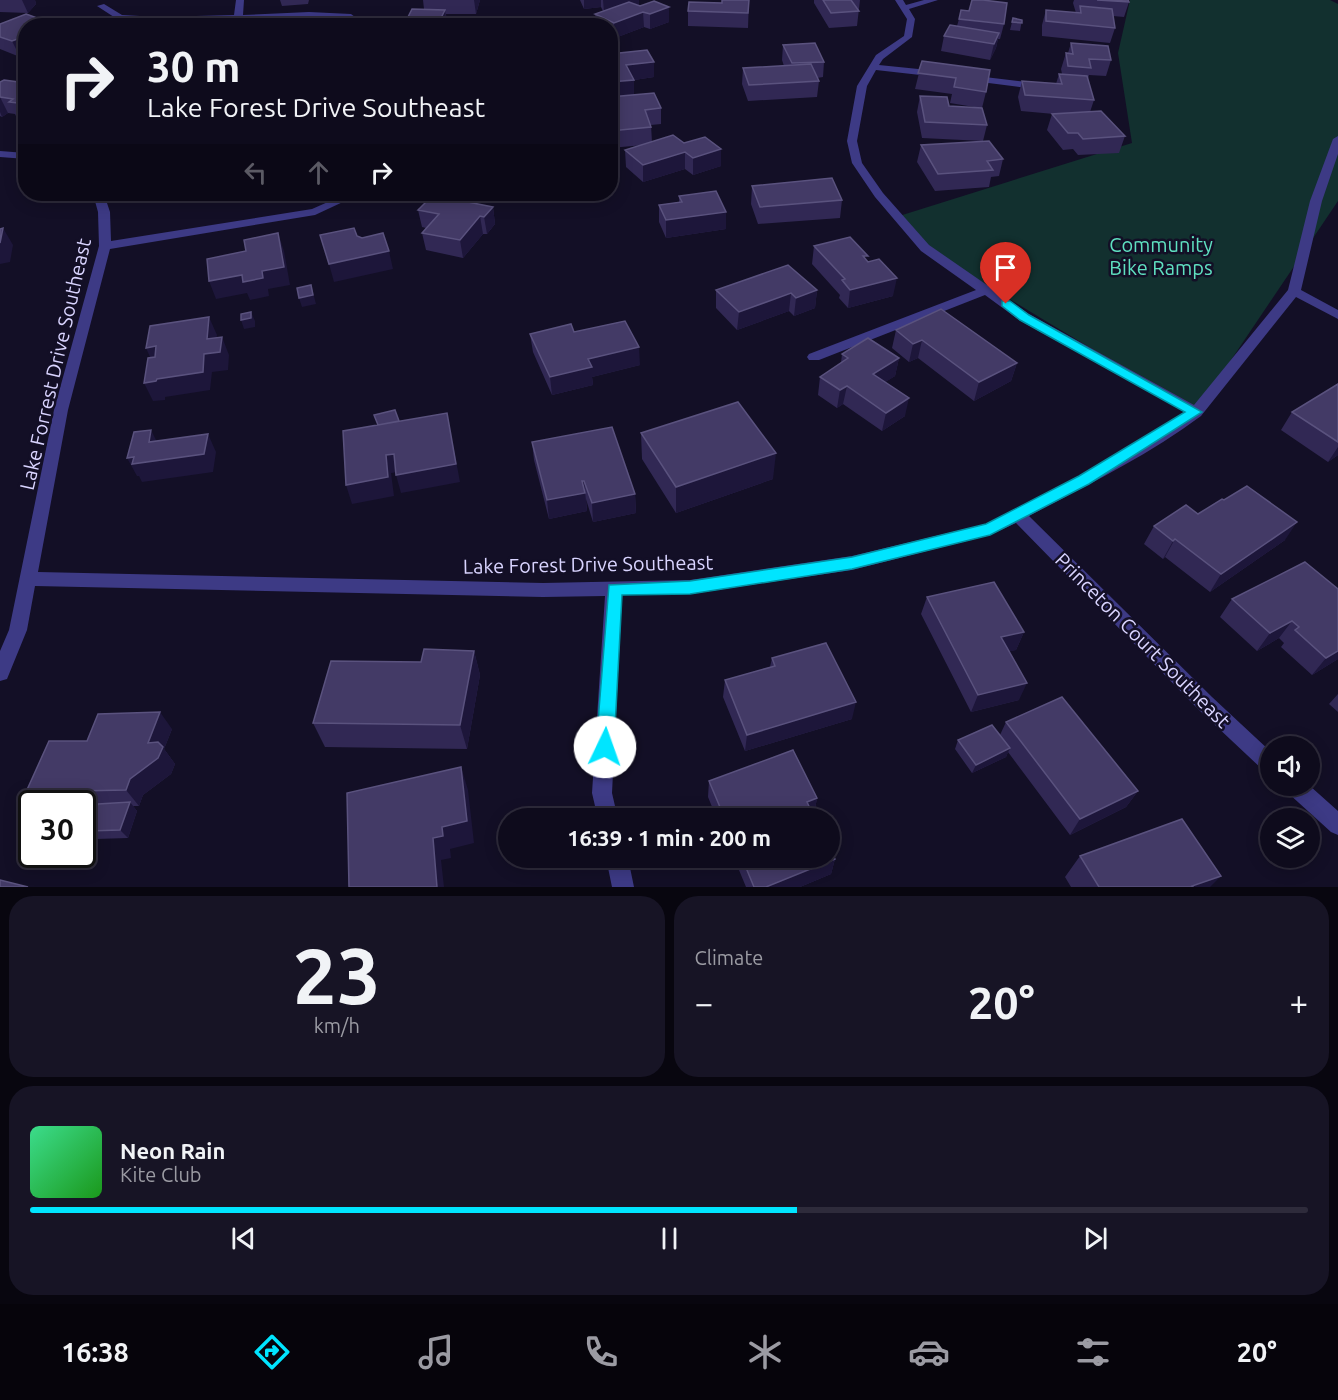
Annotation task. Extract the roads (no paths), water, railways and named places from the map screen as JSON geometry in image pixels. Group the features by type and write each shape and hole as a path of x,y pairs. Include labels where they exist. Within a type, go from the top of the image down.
{"street":[{"path":"240,0 238,18 309,15 351,17"},
{"path":"934,0 901,4 911,19 908,37 879,57 862,86 852,141 857,163 896,217 926,248 1024,318 1196,412"},
{"path":"100,6 120,17 133,18"},
{"path":"872,67 1027,85"},
{"name":"Lake Forest Drive Southeast","path":"27,579 543,590 690,587 852,563 990,529 1084,480 1196,412 1293,291 1316,201 1338,139"},
{"path":"0,154 18,155"},
{"name":"Lake Forrest Drive Southeast","path":"0,673 18,630 61,410 105,246 105,212 101,201"},
{"path":"105,246 315,212 339,201"},
{"path":"814,357 987,290"},
{"path":"1293,291 1338,315"},
{"name":"Princeton Court Southeast","path":"1018,515 1204,703 1260,754"},
{"path":"605,808 602,793 614,589"},
{"path":"1306,796 1338,825"},
{"path":"619,868 623,887"}],"park label":[{"name":"Community Bike Ramps","path":"1161,256"}]}
